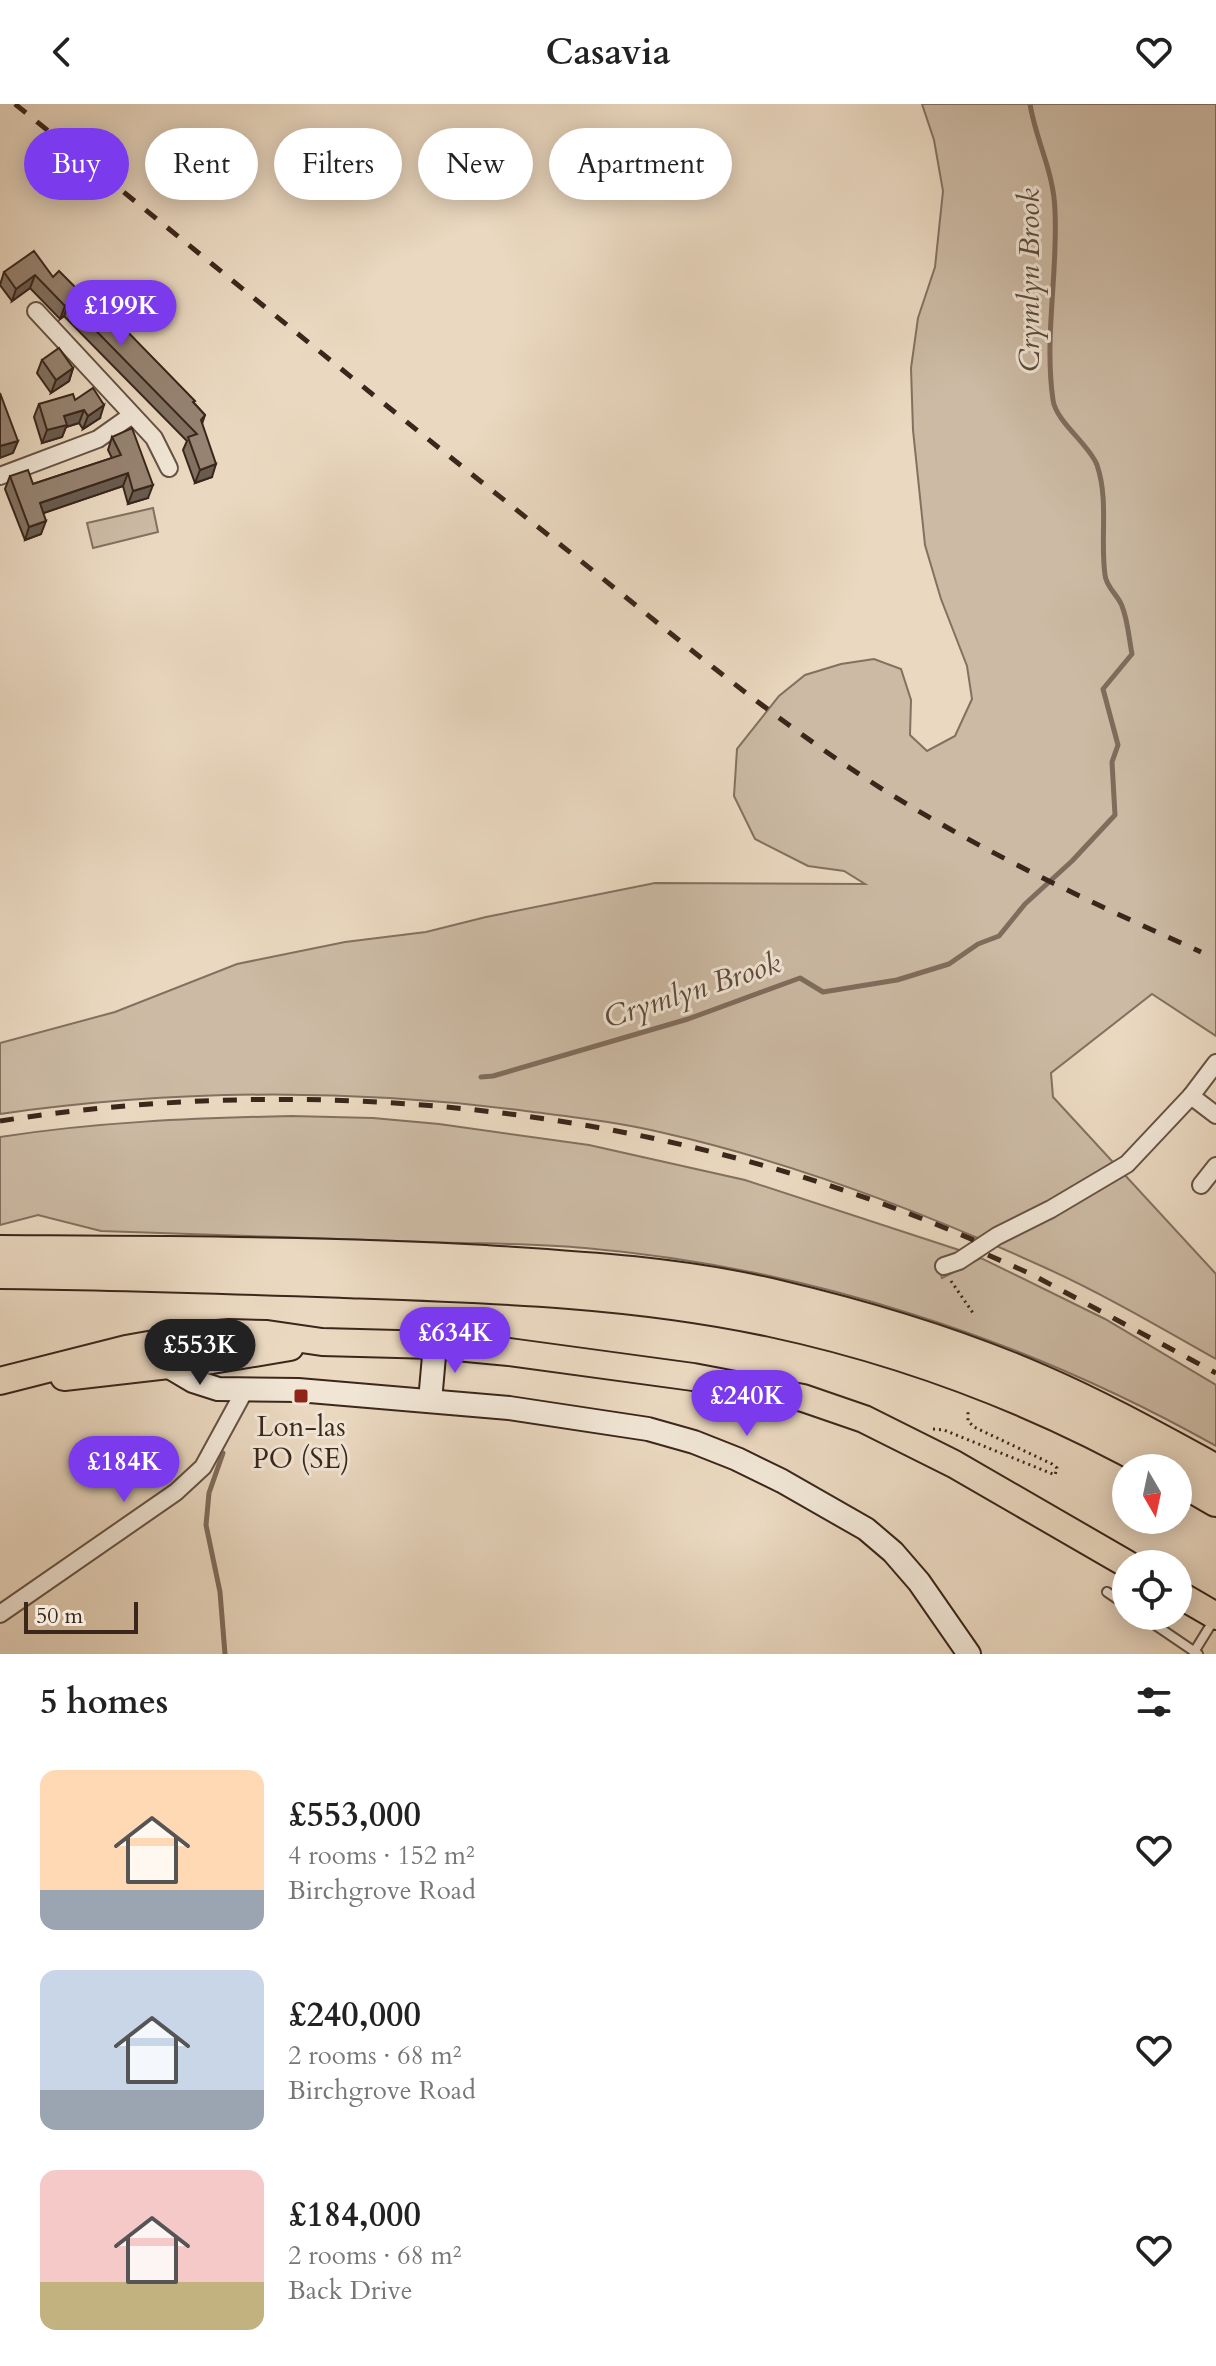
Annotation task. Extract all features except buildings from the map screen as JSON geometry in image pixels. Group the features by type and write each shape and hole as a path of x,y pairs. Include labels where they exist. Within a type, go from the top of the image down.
{"highway":[{"path":"0,1251 410,1257 599,1269 763,1292 866,1319 1042,1381 1129,1422 1216,1470"},
{"path":"0,1273 132,1274 508,1289 596,1295 715,1311 859,1342 940,1369 1033,1405 1133,1454"},
{"path":"1192,1487 1216,1501"}],"main road":[{"path":"170,1353 229,1333 267,1334 322,1342 435,1345 678,1375 803,1398 864,1419 915,1442 1112,1555"},
{"path":"0,1381 71,1361 170,1353 212,1360 322,1342"},
{"path":"430,1401 435,1345"},
{"path":"170,1353 204,1385 218,1389 298,1390 509,1408 617,1423 679,1438 737,1459 827,1505 866,1529 893,1552 919,1582 969,1654"},
{"path":"212,1360 218,1372 245,1390"},
{"path":"1192,1602 1216,1616"}],"street":[{"path":"36,311 154,438 169,468"},
{"path":"0,476 98,439 132,415"},
{"path":"944,1266 959,1261 997,1236 1051,1209 1127,1164 1191,1096 1216,1063"},
{"path":"1191,1096 1216,1115"},
{"path":"1201,1185 1216,1166"},
{"path":"0,1614 185,1484 203,1467 245,1390"}],"lane":[{"path":"1107,1592 1112,1595"},
{"path":"1162,1630 1196,1653 1216,1616"}],"path":[{"path":"944,1266 973,1313"}],"shaded area":[{"path":"922,104 1216,104 1216,1036 1152,994 1051,1073 1053,1097 1216,1274 1216,1359 1091,1290 955,1228 811,1174 647,1129 460,1104 329,1095 197,1096 0,1114 0,1043 115,1012 237,964 345,942 426,932 655,883 865,884 844,871 808,866 755,839 734,796 737,749 779,696 805,675 841,664 874,659 901,669 911,700 910,735 927,751 955,736 972,699 967,666 941,599 925,545 913,430 911,368 918,318 935,267 943,191 934,140"},
{"path":"153,508 158,532 93,548 87,523"},
{"path":"291,1116 373,1118 439,1124 589,1145 745,1180 962,1251 937,1262 942,1278 981,1258 1105,1319 1216,1385 1216,1446 1143,1407 990,1341 831,1291 749,1272 565,1246 101,1231 38,1215 0,1225 0,1137 145,1122"}],"waterway":[{"name":"Crymlyn Brook","path":"481,1077 688,1019 800,978 823,992 897,980 949,964 978,944 999,936 1025,904 1072,861 1115,815 1112,762 1118,745 1103,689 1132,654 1124,612 1105,575 1103,492 1097,465 1060,416 1053,400 1050,329 1055,258 1054,197 1030,104"},
{"path":"223,1453 209,1493 206,1525 220,1592 225,1654"}],"railway":[{"path":"15,104 690,649 806,738 887,792 963,836 1081,897 1201,952"},
{"path":"0,1121 123,1106 248,1100 372,1102 497,1112 620,1132 741,1159 860,1196 976,1241"},
{"path":"988,1255 1031,1274 1216,1373"}],"place":[{"name":"Lon-las PO (SE)","path":"301,1396"}]}
